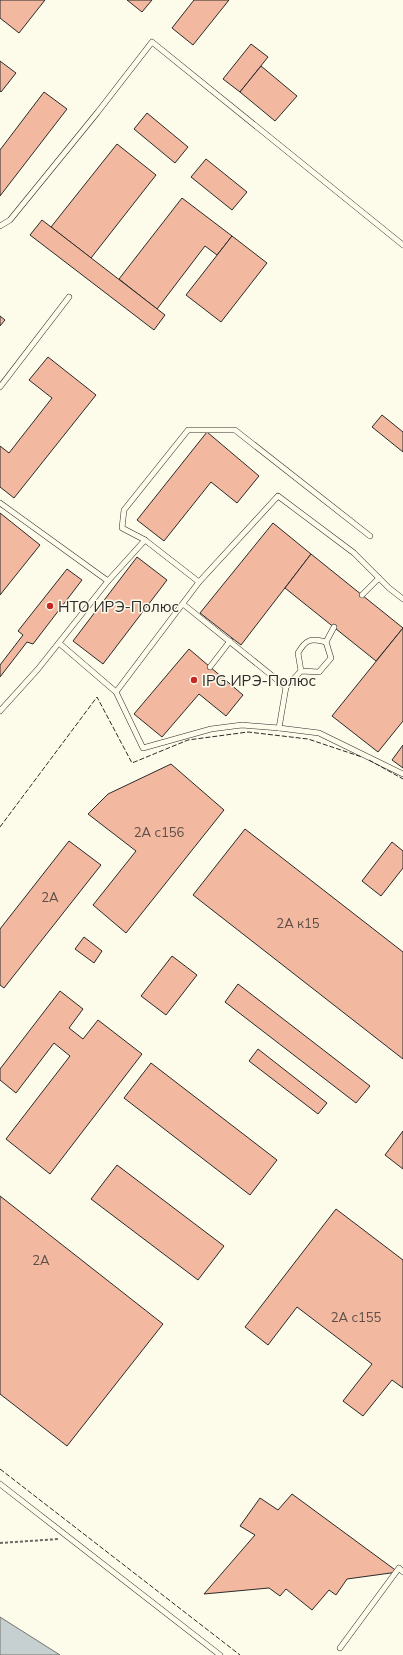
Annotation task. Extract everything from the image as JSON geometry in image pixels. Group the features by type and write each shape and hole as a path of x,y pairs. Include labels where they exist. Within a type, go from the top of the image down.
{"lane":[{"path":"0,226 10,220 97,113 152,42 403,245"},
{"path":"0,387 69,297"},
{"path":"199,582 145,540 122,528 124,510 188,430 235,430 370,536"},
{"path":"116,692 199,582 278,496 354,553 403,599"},
{"path":"0,503 108,581"},
{"path":"0,711 59,643 108,581 145,540"},
{"path":"362,595 379,578"},
{"path":"183,604 286,687"},
{"path":"301,670 319,672 331,658 326,642 334,627"},
{"path":"301,670 298,653 303,644 313,639 326,642"},
{"path":"210,667 230,641"},
{"path":"59,643 116,692 143,748 211,729 242,725 279,728 319,733 403,774"},
{"path":"279,728 286,687 301,670"},
{"path":"0,1484 220,1655"},
{"path":"340,1648 399,1568 403,1572"}],"path":[{"path":"0,1543 71,1539"}],"shaded area":[{"path":"0,1617 60,1655 0,1655"}],"building":[{"path":"0,0 45,0 19,33 0,18"},
{"path":"127,0 152,0 142,12"},
{"path":"194,0 229,0 193,45 172,28"},
{"path":"251,44 268,57 240,92 223,79"},
{"path":"0,61 16,73 1,92 0,91"},
{"path":"261,66 297,96 275,121 240,92"},
{"path":"44,92 67,109 0,196 0,150"},
{"path":"147,113 188,147 175,163 134,129"},
{"path":"117,144 156,175 91,258 51,227"},
{"path":"206,159 247,192 232,210 191,177"},
{"path":"182,198 232,236 217,255 205,246 157,309 119,279"},
{"path":"42,220 165,315 154,330 30,235"},
{"path":"232,236 267,263 221,322 186,295"},
{"path":"0,316 5,320 0,326"},
{"path":"48,357 96,395 14,498 0,487 0,446 9,453 52,398 29,380"},
{"path":"382,415 403,432 403,452 372,427"},
{"path":"207,432 259,476 237,503 211,482 164,541 137,520"},
{"path":"0,513 40,545 0,595"},
{"path":"273,523 311,554 241,645 200,613"},
{"path":"311,554 403,628 376,661 285,588"},
{"name":"НТО ИРЭ-Полюс","path":"137,557 167,580 103,664 73,641"},
{"name":"НТО ИРЭ-Полюс","path":"67,569 82,580 33,644 27,642 0,677 0,665 23,635 18,631"},
{"path":"403,628 403,721 378,752 332,716"},
{"name":"IPG ИРЭ-Полюс","path":"189,649 243,695 226,716 199,694 162,737 134,714"},
{"path":"403,745 403,768 392,760"},
{"path":"171,764 224,810 126,933 93,905 136,851 88,814 108,794"},
{"path":"245,829 403,952 403,1059 193,895"},
{"path":"69,841 101,865 4,988 0,985 0,929"},
{"path":"392,842 403,851 403,868 381,896 362,881"},
{"path":"84,937 102,951 94,963 75,949"},
{"path":"172,956 197,975 166,1015 141,996"},
{"path":"238,984 370,1086 356,1103 225,1002"},
{"path":"60,991 83,1009 69,1028 83,1039 98,1020 142,1054 50,1174 6,1139 70,1056 54,1043 16,1093 0,1080 0,1069"},
{"path":"258,1049 327,1103 318,1114 249,1061"},
{"path":"151,1063 277,1160 250,1195 124,1098"},
{"path":"403,1131 403,1169 385,1155"},
{"path":"117,1165 224,1246 198,1280 91,1199"},
{"path":"0,1196 163,1324 67,1446 0,1394"},
{"path":"336,1209 403,1260 403,1388 392,1380 363,1416 343,1401 372,1364 297,1307 268,1345 245,1327"},
{"path":"292,1494 398,1572 347,1579 336,1595 329,1590 312,1610 286,1589 280,1596 269,1588 204,1594 255,1535 240,1526 260,1498 278,1510"}],"fence":[{"path":"0,827 97,697 132,763 188,740 248,732 308,739 362,757"},
{"path":"369,760 403,779"},
{"path":"0,1469 240,1655"}],"place":[{"name":"НТО ИРЭ-Полюс","path":"50,606"},
{"name":"IPG ИРЭ-Полюс","path":"194,680"}]}
